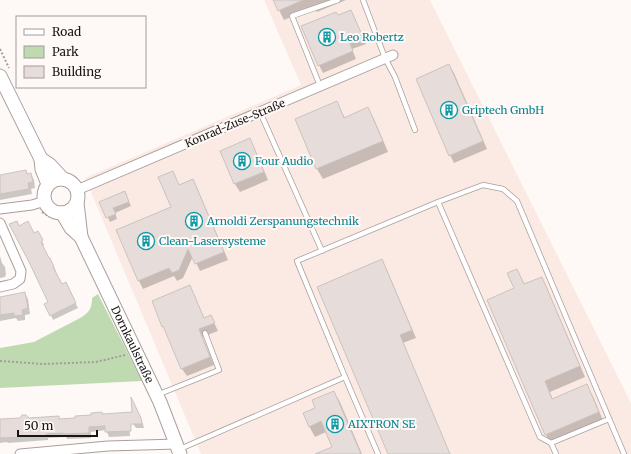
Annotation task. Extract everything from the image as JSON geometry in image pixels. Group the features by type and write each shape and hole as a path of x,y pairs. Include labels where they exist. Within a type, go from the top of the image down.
{"street":[{"name":"Konrad-Zuse-Straße","path":"77,196 260,112 389,57"},
{"path":"5,73 41,159 42,169 48,184"},
{"path":"41,159 50,165 63,179"},
{"path":"58,179 63,179 74,185 77,196 71,210 62,213 51,210 47,206 44,195 48,184 58,179"},
{"name":"Dornkaulstraße","path":"77,196 80,237"},
{"path":"0,209 32,205 45,201"},
{"name":"Dornkaulstraße","path":"62,213 71,228 80,237 157,395 178,449"},
{"path":"0,223 21,271 20,279 13,284 0,287"},
{"path":"20,454 108,446 178,449"}],"lane":[{"path":"320,87 292,16 338,0"},
{"path":"363,0 389,57 394,77 415,130"},
{"path":"260,112 322,251"},
{"path":"378,454 297,261 438,202 483,185 503,189 517,201 624,454"},
{"path":"438,202 540,437 551,443 556,454"},
{"path":"157,395 219,370 205,333"},
{"path":"178,449 345,377"},
{"path":"551,443 609,419"}],"path":[{"path":"0,49 5,73"},
{"path":"0,362 43,364 96,362 136,352"}],"shaded area":[{"path":"264,0 430,0 631,403 631,454 201,454 85,178 301,85"}],"green space":[{"path":"98,294 142,381 0,388 0,348 34,342 82,317 90,309 92,298"}],"building":[{"path":"273,0 303,0 278,11"},
{"name":"Leo Robertz","path":"351,10 362,35 349,41 353,51 318,66 301,26 336,12 338,15"},
{"name":"Griptech GmbH","path":"449,64 483,141 449,156 416,79"},
{"path":"337,101 344,118 368,107 383,141 316,169 295,119"},
{"name":"Four Audio","path":"250,138 264,172 234,184 220,151"},
{"path":"26,170 27,174 31,173 33,182 28,183 29,189 0,194 0,175"},
{"path":"173,171 179,185 193,179 224,252 195,264 188,249 179,270 172,273 169,268 138,281 116,230 171,207 158,177"},
{"path":"125,191 129,202 113,208 116,214 106,218 99,202"},
{"path":"17,221 19,226 28,221 34,233 38,231 43,240 41,242 53,267 62,284 66,282 76,303 50,316 44,304 48,302 9,224"},
{"path":"382,259 412,330 400,335 450,454 388,454 317,287"},
{"path":"517,269 524,284 542,277 580,366 545,381 552,399 587,384 599,412 545,435 487,300 514,288 507,273"},
{"path":"190,285 204,318 211,315 215,323 199,329 210,357 181,369 152,301"},
{"path":"25,292 28,308 22,310 23,315 14,316 14,313 0,315 0,297"},
{"name":"AIXTRON SE","path":"334,391 361,454 315,454 332,447 321,421 309,427 303,413 315,408 312,400"},
{"path":"131,397 141,418 142,424 131,424 131,431 105,432 105,426 89,427 89,433 63,433 46,434 46,436 0,438 0,419 20,418 22,415 26,415 29,418 59,416 59,419 91,415 91,413 102,412 102,414 132,412"}],"place":[{"name":"Leo Robertz","path":"327,37"},
{"name":"Griptech GmbH","path":"449,110"},
{"name":"Four Audio","path":"242,161"},
{"name":"Arnoldi Zerspanungstechnik","path":"194,221"},
{"name":"Clean-Lasersysteme","path":"146,241"},
{"name":"AIXTRON SE","path":"335,424"}]}
